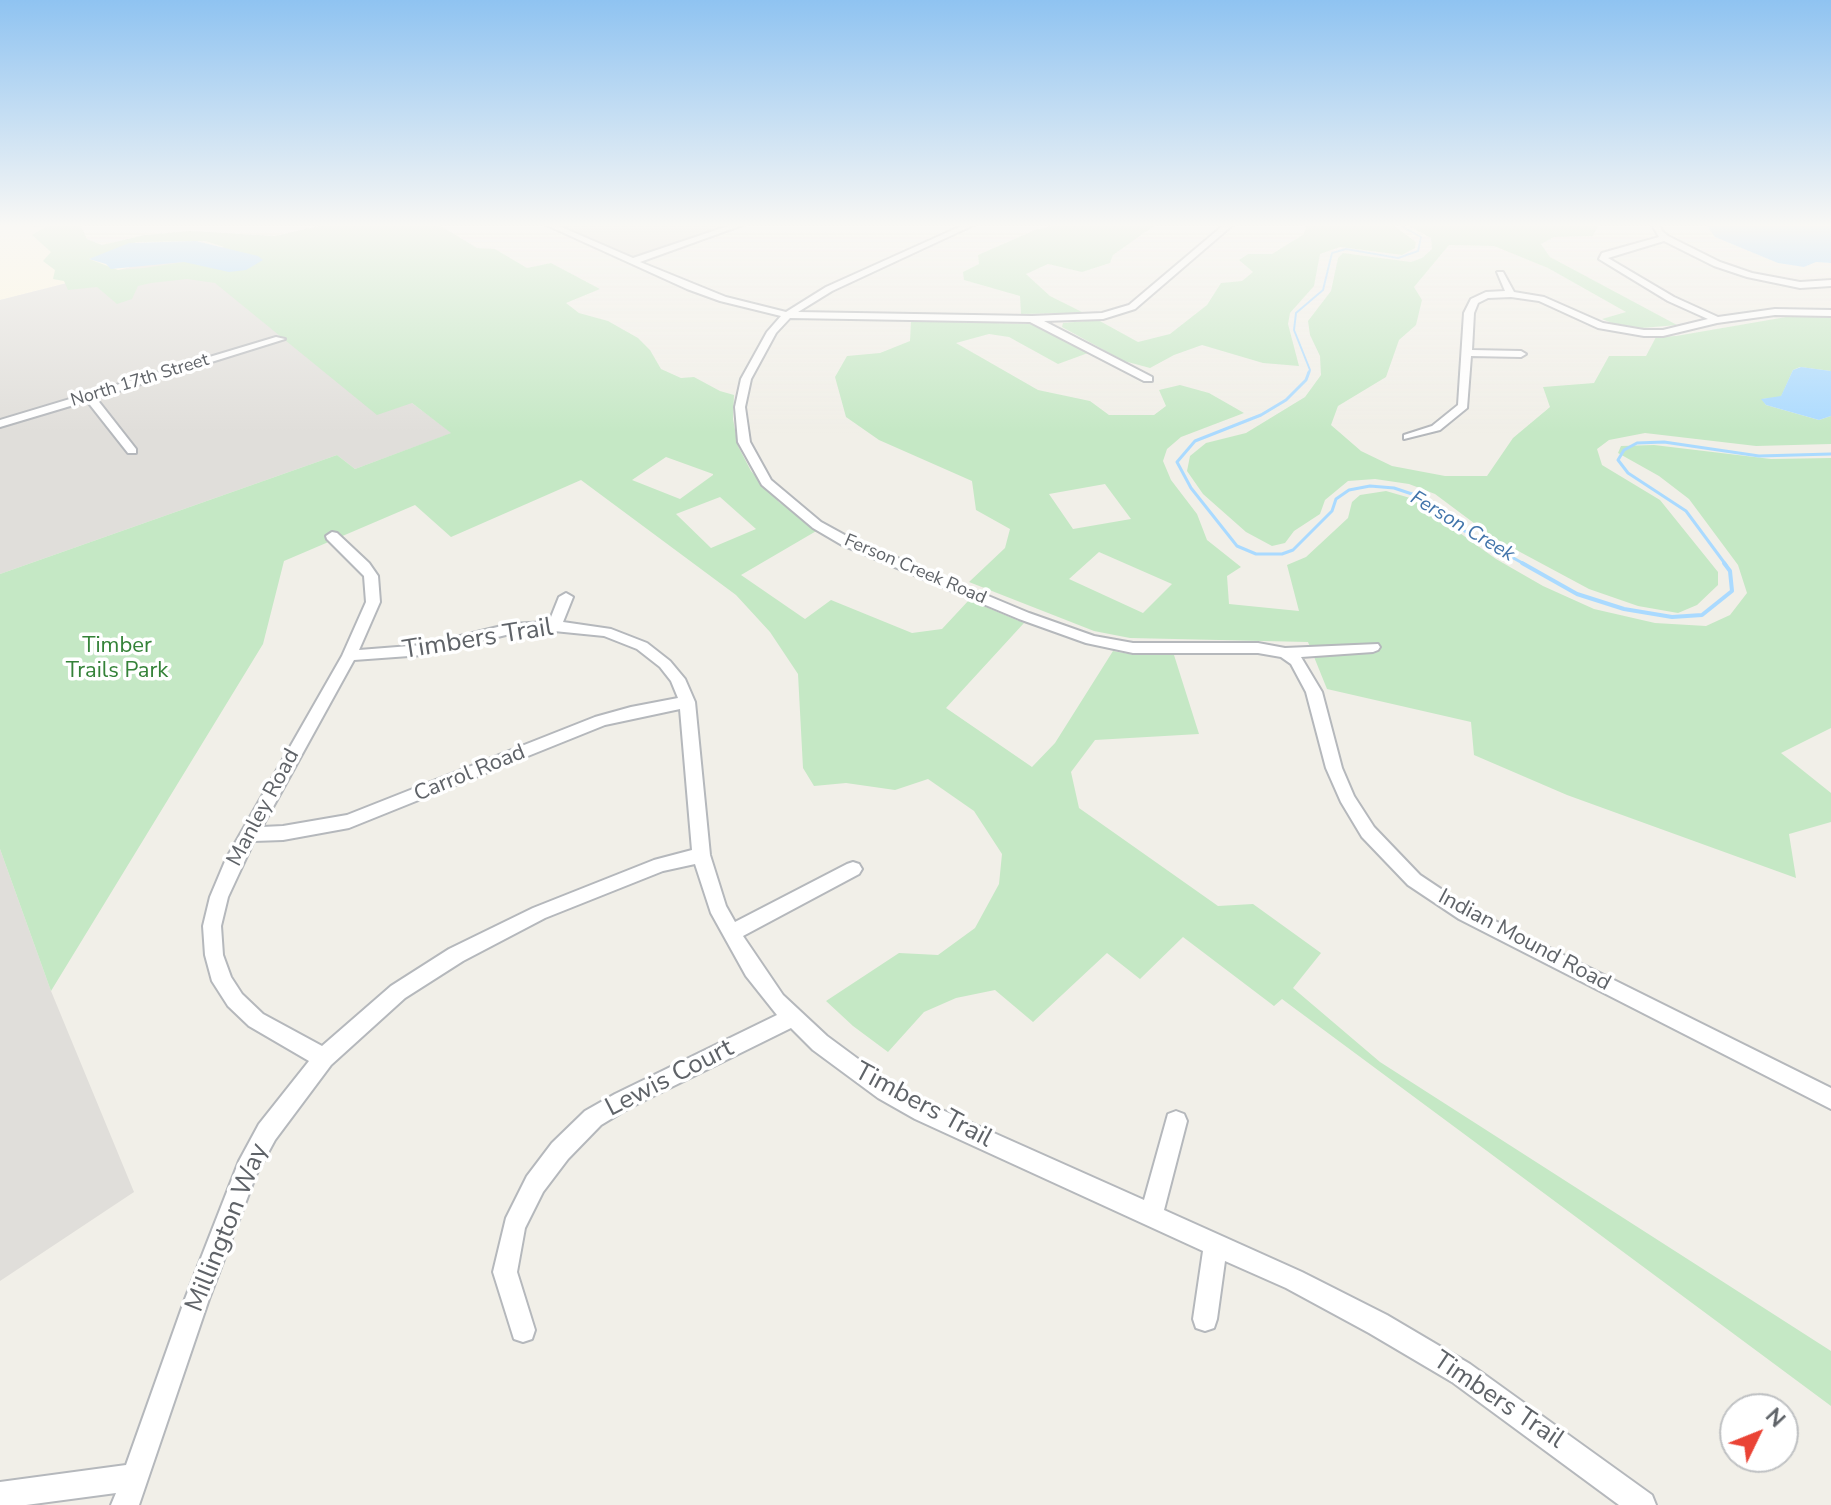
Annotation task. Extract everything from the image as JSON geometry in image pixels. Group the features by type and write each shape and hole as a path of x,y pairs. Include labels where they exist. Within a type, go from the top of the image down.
{"street":[{"path":"709,293 787,315 1032,319 1103,316 1132,307 1148,293"},
{"name":"Ferson Creek Road","path":"825,293 787,315 766,340 746,379 740,407 741,430 749,455 766,482 817,525 876,556 1091,640 1133,648 1258,648 1285,653 1373,647"},
{"path":"1661,293 1717,320"},
{"path":"1804,293 1811,310"},
{"path":"1408,437 1436,428 1458,413 1466,393 1469,313 1474,301 1486,295 1511,294 1541,299 1601,326 1663,333 1717,320 1811,310 1831,313"},
{"path":"1032,319 1148,379"},
{"name":"North 17th Street","path":"0,424 280,339"},
{"path":"1468,353 1521,354"},
{"path":"89,397 132,451"},
{"name":"Manley Road","path":"324,1058 256,1020 235,1000 218,968 212,926 219,897 249,834 349,656 373,602 373,586 364,566 332,536"},
{"path":"554,626 566,597"},
{"name":"Timbers Trail","path":"349,656 423,650 510,629 554,626 606,632 642,646 672,671 687,702 701,855 717,908 753,970 792,1018 849,1067 910,1105 1294,1280 1378,1324 1461,1373 1642,1505"},
{"name":"Indian Mound Road","path":"1285,653 1297,661 1310,682 1334,768 1347,798 1368,832 1414,880 1465,914 1831,1099"},
{"name":"Carrol Road","path":"249,834 283,833 349,821 600,721 687,702"},
{"name":"Millington Way","path":"125,1505 197,1299 247,1169 267,1132 324,1058 398,992 456,955 539,913 660,865 701,855"},
{"path":"731,933 853,869"},
{"name":"Lewis Court","path":"523,1330 505,1272 514,1226 535,1184 560,1151 593,1118 622,1101 792,1018"},
{"path":"1151,1216 1176,1121"},
{"path":"1205,1319 1216,1245"},
{"path":"0,1495 135,1477"}],"shaded area":[{"path":"0,293 27,293 0,300"},
{"path":"27,293 239,293 412,403 452,433 355,469 337,455 0,574 0,300"},
{"path":"0,849 51,991 134,1192 0,1281"}],"green space":[{"path":"104,293 135,293 132,299 117,304"},
{"name":"Timber Trails Park","path":"228,293 590,293 566,303 579,313 608,321 638,338 650,350 661,369 681,378 694,377 734,395 733,419 738,446 751,471 779,502 818,530 741,575 805,619 831,600 912,633 942,629 969,600 1024,623 946,708 1032,767 1055,743 1113,651 1135,655 1174,655 1199,734 1095,740 1071,772 1079,808 1218,906 1253,904 1321,953 1293,988 1380,1062 1831,1351 1831,1406 1282,999 1274,1006 1183,937 1140,979 1107,953 1033,1022 995,990 956,998 924,1012 888,1052 826,1001 899,953 938,955 975,928 999,884 1002,854 974,811 928,779 895,790 846,783 814,786 803,768 798,674 770,632 736,595 581,480 451,537 415,505 284,561 263,644 51,991 0,849 0,574 337,455 355,469 451,433 412,403 377,415","holes":["666,457 713,474 713,475 680,499 632,480","720,497 756,529 711,548 676,514"]},
{"path":"1010,293 1047,293 1084,313 1021,314 1020,296"},
{"path":"1214,293 1308,293 1290,313 1288,324 1299,366 1263,363 1202,345 1150,368 1124,361 1062,327 1063,323 1098,320 1138,342 1170,334 1207,305"},
{"path":"1329,293 1418,293 1422,300 1416,325 1399,340 1386,377 1338,406 1331,425 1361,451 1392,466 1445,476 1487,476 1513,438 1550,407 1543,387 1594,383 1609,356 1646,356 1656,337 1792,316 1831,317 1831,371 1800,367 1793,370 1781,397 1762,399 1766,405 1819,420 1831,416 1831,444 1756,446 1645,433 1609,440 1597,449 1602,465 1660,500 1718,572 1718,585 1697,605 1678,613 1638,606 1589,589 1494,538 1435,494 1409,484 1375,479 1348,481 1325,500 1320,514 1294,531 1285,543 1272,546 1246,532 1203,494 1187,471 1190,456 1206,443 1246,433 1305,397 1321,375 1320,356 1310,335 1308,321"},
{"path":"1593,293 1618,293 1677,325 1642,328 1602,319 1626,312"},
{"path":"911,321 1036,324 1088,353 1058,364 1009,337 989,334 956,343 1038,390 1090,401 1109,415 1154,415 1166,406 1159,390 1180,385 1209,393 1244,413 1181,437 1167,449 1163,461 1171,480 1197,514 1207,540 1241,567 1227,576 1229,604 1299,611 1287,565 1306,557 1348,518 1352,502 1360,495 1386,491 1424,502 1446,523 1496,559 1543,586 1594,609 1655,623 1706,626 1730,615 1747,593 1738,565 1689,499 1659,476 1618,453 1621,446 1654,445 1771,459 1831,458 1831,728 1781,753 1831,793 1831,822 1789,834 1796,878 1567,795 1474,755 1471,722 1327,689 1308,642 1130,638 1094,631 969,582 1005,548 1010,529 976,510 972,481 879,440 846,417 835,377 847,356 880,353 910,341","holes":["1105,484 1131,519 1073,529 1049,494","1099,552 1172,584 1143,613 1069,579"]}],"water":[{"path":"1801,367 1831,371 1831,416 1819,420 1766,405 1761,399 1781,396 1793,370"}],"waterway":[{"name":"Ferson Creek","path":"1309,372 1294,330 1296,313 1319,293"},
{"name":"Ferson Creek","path":"1309,372 1306,380 1286,400 1261,415 1195,441 1177,462 1191,488 1237,546 1256,554 1282,554 1293,550 1332,511 1336,499 1349,490 1370,486 1394,488 1418,496 1461,529 1526,565"},
{"name":"Ferson Creek","path":"1726,565 1686,511 1628,473 1618,460 1624,450 1637,443 1664,442 1759,456 1831,454"},
{"name":"Ferson Creek","path":"1522,563 1577,594 1624,609 1672,617 1702,615 1732,591 1730,571 1724,563"}]}
